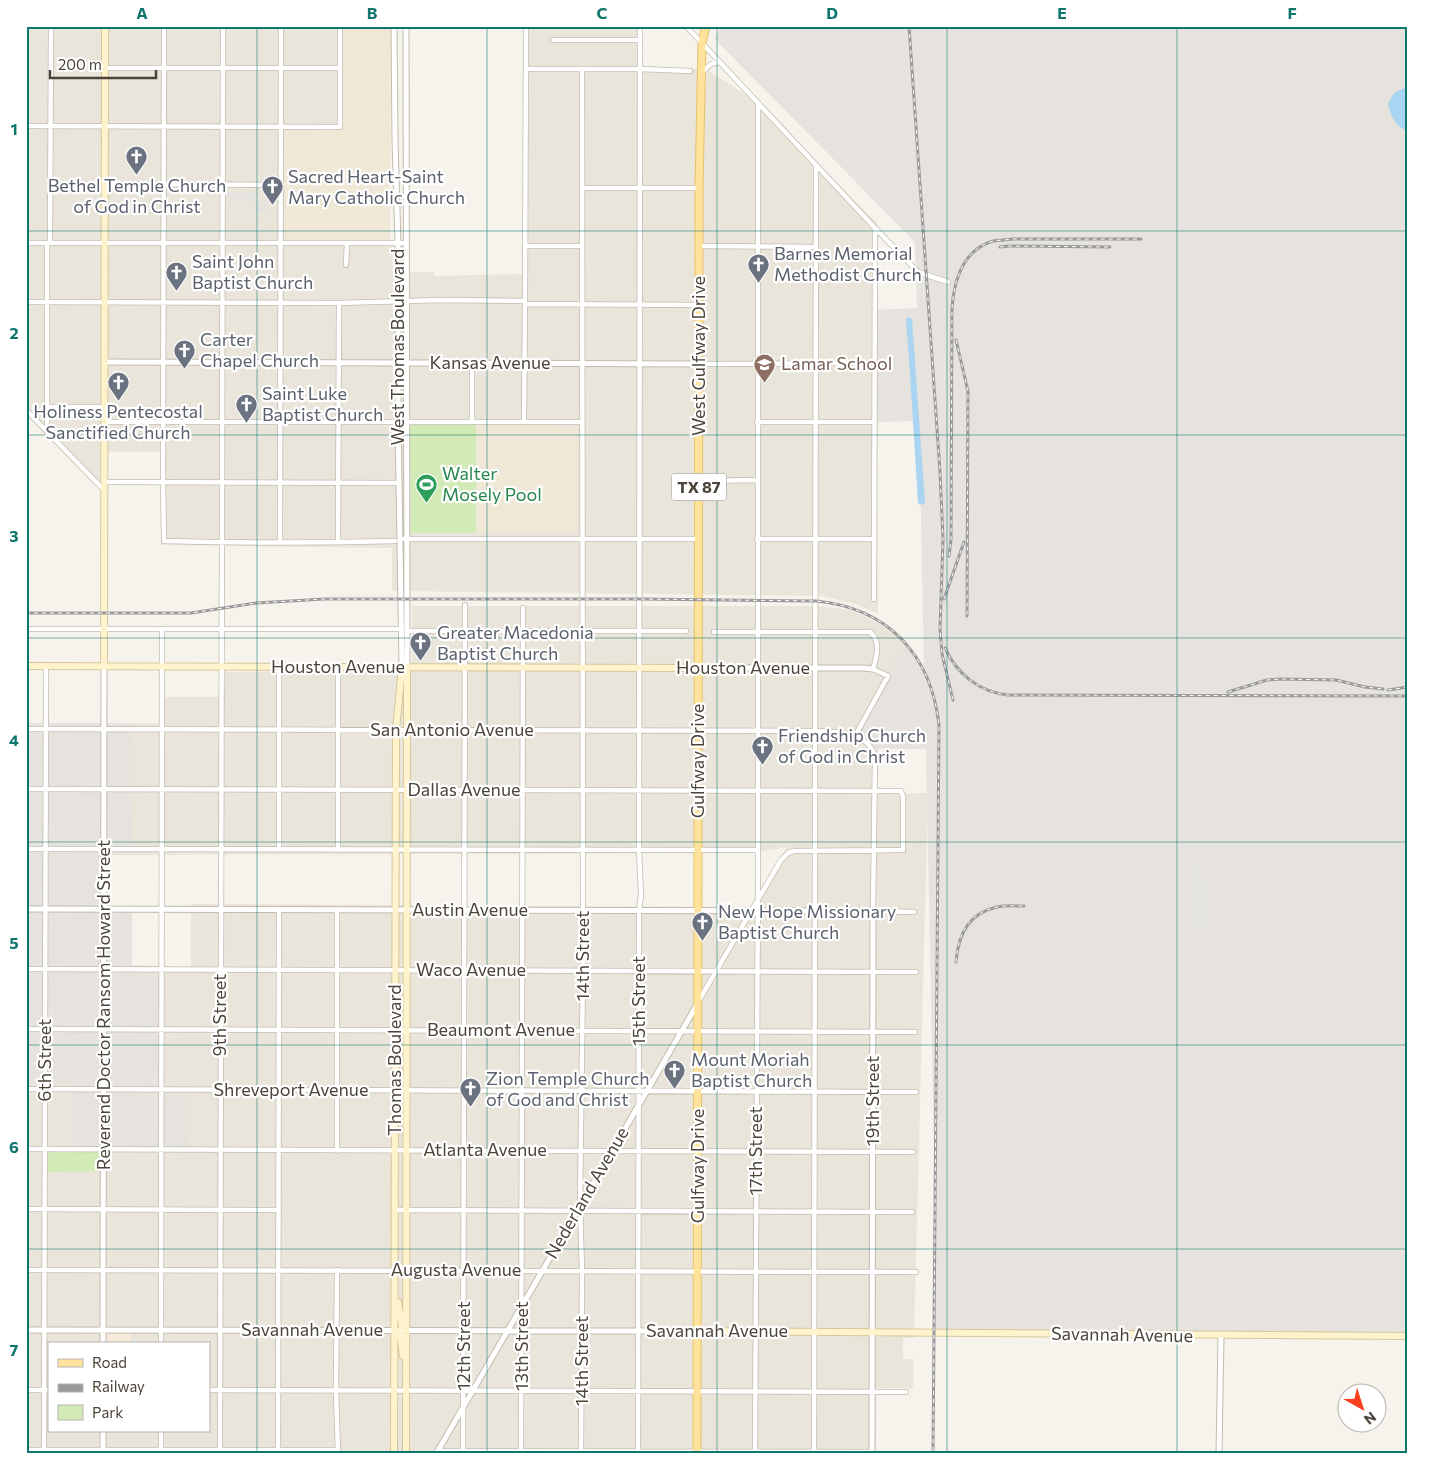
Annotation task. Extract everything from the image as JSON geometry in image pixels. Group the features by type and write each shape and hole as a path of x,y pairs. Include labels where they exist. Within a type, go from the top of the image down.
{"main road":[{"path":"104,666 105,26"},
{"name":"TX 87","path":"702,43 706,26"},
{"name":"West Gulfway Drive","path":"698,668 699,188 702,43"},
{"name":"Houston Avenue","path":"26,666 698,668"},
{"name":"Thomas Boulevard","path":"394,1454 396,730 404,667"},
{"name":"Thomas Boulevard","path":"404,667 407,730 406,1454"},
{"name":"Gulfway Drive","path":"697,1452 698,668"},
{"path":"395,1294 402,1326 406,1330"},
{"path":"395,1330 400,1334 400,1344 406,1367"},
{"name":"Savannah Avenue","path":"697,1331 1408,1336"}],"street":[{"path":"47,432 51,26"},
{"path":"164,26 164,541 221,543 338,542 407,538 699,539"},
{"name":"9th Street","path":"220,1452 223,26"},
{"path":"280,542 281,26"},
{"path":"26,126 340,126 340,26"},
{"name":"West Thomas Boulevard","path":"394,26 398,244 399,483 397,540 404,667"},
{"name":"West Thomas Boulevard","path":"404,667 407,632 406,26"},
{"path":"524,422 526,26"},
{"name":"15th Street","path":"638,1452 639,911 641,894 640,26"},
{"path":"686,26 874,228 918,272 948,282"},
{"path":"554,40 640,40"},
{"path":"701,73 711,64 719,62"},
{"path":"105,68 340,68"},
{"name":"14th Street","path":"581,1453 582,1271 579,1209 582,1151 583,971 582,69"},
{"path":"526,70 640,69 690,71"},
{"name":"17th Street","path":"755,1453 758,103"},
{"path":"395,157 406,157"},
{"path":"814,1453 816,165"},
{"path":"104,184 280,185"},
{"path":"582,188 699,188"},
{"path":"874,228 874,599"},
{"path":"26,243 407,243"},
{"path":"346,264 347,244"},
{"path":"526,246 582,246"},
{"path":"699,246 816,247"},
{"path":"26,302 339,303 407,301 582,305 699,305"},
{"path":"338,542 339,303"},
{"name":"Kansas Avenue","path":"105,362 874,363"},
{"path":"472,363 472,421"},
{"path":"47,407 105,407"},
{"path":"26,410 105,491"},
{"path":"105,422 582,422"},
{"path":"757,422 874,422"},
{"path":"699,481 757,480"},
{"path":"105,482 399,483"},
{"path":"757,539 874,539"},
{"name":"12th Street","path":"463,1452 464,667 466,605"},
{"name":"13th Street","path":"522,1452 523,608"},
{"path":"26,629 401,629"},
{"path":"161,1342 162,629"},
{"path":"407,632 686,631"},
{"path":"714,632 870,632 877,644 873,669"},
{"name":"6th Street","path":"44,1452 46,1390 44,1210 46,666"},
{"name":"Reverend Doctor Ransom Howard Street","path":"103,1342 104,666"},
{"path":"279,667 279,850"},
{"path":"338,667 338,850"},
{"name":"Houston Avenue","path":"698,668 873,669 888,676 855,736"},
{"name":"San Antonio Avenue","path":"26,729 816,731 844,732 855,736 873,749"},
{"name":"19th Street","path":"872,1453 873,851 875,757 873,749"},
{"name":"Dallas Avenue","path":"26,789 901,792 903,797 903,850 873,851"},
{"path":"26,849 757,850"},
{"name":"Nederland Avenue","path":"437,1452 750,911 784,856 794,851 815,851"},
{"path":"815,851 873,851"},
{"name":"Austin Avenue","path":"26,909 914,912"},
{"path":"278,1452 279,909"},
{"path":"336,1151 337,910"},
{"name":"Waco Avenue","path":"26,969 916,972"},
{"name":"Beaumont Avenue","path":"26,1029 915,1032"},
{"name":"Shreveport Avenue","path":"26,1089 916,1092"},
{"name":"Atlanta Avenue","path":"26,1149 913,1152"},
{"path":"26,1209 278,1210"},
{"path":"395,1210 522,1211 579,1209 912,1212"},
{"name":"Augusta Avenue","path":"26,1270 916,1272"},
{"path":"26,1450 44,1452 339,1452 336,1390 337,1270"},
{"name":"Savannah Avenue","path":"26,1330 697,1331"},
{"path":"1218,1454 1220,1336"},
{"path":"26,1390 46,1390"},
{"path":"210,1390 906,1392"},
{"path":"103,1432 103,1452"},
{"path":"161,1432 161,1452"},
{"path":"437,1452 872,1453"}],"shaded area":[{"path":"26,26 343,26 342,129 285,129 284,239 390,239 398,244 410,272 434,272 435,276 523,274 524,26 643,26 643,67 706,69 758,103 877,223 878,614 856,604 821,596 392,591 392,548 161,545 161,452 100,452 100,490 26,415"},
{"path":"343,26 391,26 390,239 284,239 284,129 342,129"},
{"path":"721,26 1408,26 1408,1336 934,1332 935,1198 926,749 876,749 871,743 857,734 886,675 905,642 924,668 919,421 874,422 874,310 917,308 915,242 715,39"},
{"path":"227,192 256,192 256,200 267,201 268,212 254,211 253,202 247,202 247,198 227,198"},
{"path":"476,424 578,427 577,531 476,533"},
{"path":"412,606 818,606 850,610 877,622 905,642 887,683 879,745 877,794 928,793 914,1338 903,1338 903,1359 913,1359 913,1388 876,1388 876,1454 26,1454 26,1084 72,1084 160,1092 160,966 191,967 191,904 751,907 787,847 754,853 132,855 131,723 159,723 160,697 224,697 225,672 412,672"},
{"path":"26,723 131,723 132,855 101,855 100,913 132,912 132,965 160,966 160,1091 190,1091 189,1147 73,1146 72,1084 26,1084"},
{"path":"1189,859 1202,860 1202,871 1208,881 1207,896 1205,896 1207,899 1207,930 1187,931"},
{"path":"107,1333 131,1333 131,1342 107,1342"}],"green space":[{"path":"476,424 476,533 411,533 410,425"},
{"path":"51,1152 99,1152 101,1154 100,1171 48,1172 48,1154"}],"water":[{"path":"1408,86 1408,131 1394,120 1388,104 1394,93"},
{"path":"907,317 912,319 925,503 920,505 918,503"}],"railway":[{"path":"909,26 940,472 943,539 940,629 942,654 953,700"},
{"path":"949,556 951,540 952,308 955,287 962,267 974,251 993,241 1013,239 1141,239"},
{"path":"1000,247 1110,247"},
{"path":"956,340 968,391 967,616"},
{"path":"944,599 964,542"},
{"path":"26,613 191,613 256,603 324,599 816,601 842,605 864,613 884,625 901,639 916,656 927,677 939,725 933,1454"},
{"path":"945,648 956,666 978,686 1008,695 1408,696"},
{"path":"1228,692 1267,680 1281,679 1336,680 1383,689"},
{"path":"1388,690 1408,687"},
{"path":"956,962 962,934 979,914 997,907 1024,906"}],"place":[{"name":"Bethel Temple Church of God in Christ","path":"137,175"},
{"name":"Sacred Heart-Saint Mary Catholic Church","path":"272,206"},
{"name":"Barnes Memorial Methodist Church","path":"758,283"},
{"name":"Saint John Baptist Church","path":"176,291"},
{"name":"Carter Chapel Church","path":"184,369"},
{"name":"Lamar School","path":"765,383"},
{"name":"Holiness Pentecostal Sanctified Church","path":"118,401"},
{"name":"Saint Luke Baptist Church","path":"246,423"},
{"name":"Walter Mosely Pool","path":"426,503"},
{"name":"Greater Macedonia Baptist Church","path":"421,662"},
{"name":"Friendship Church of God in Christ","path":"762,765"},
{"name":"New Hope Missionary Baptist Church","path":"702,941"},
{"name":"Mount Moriah Baptist Church","path":"675,1089"},
{"name":"Zion Temple Church of God and Christ","path":"470,1108"}]}
